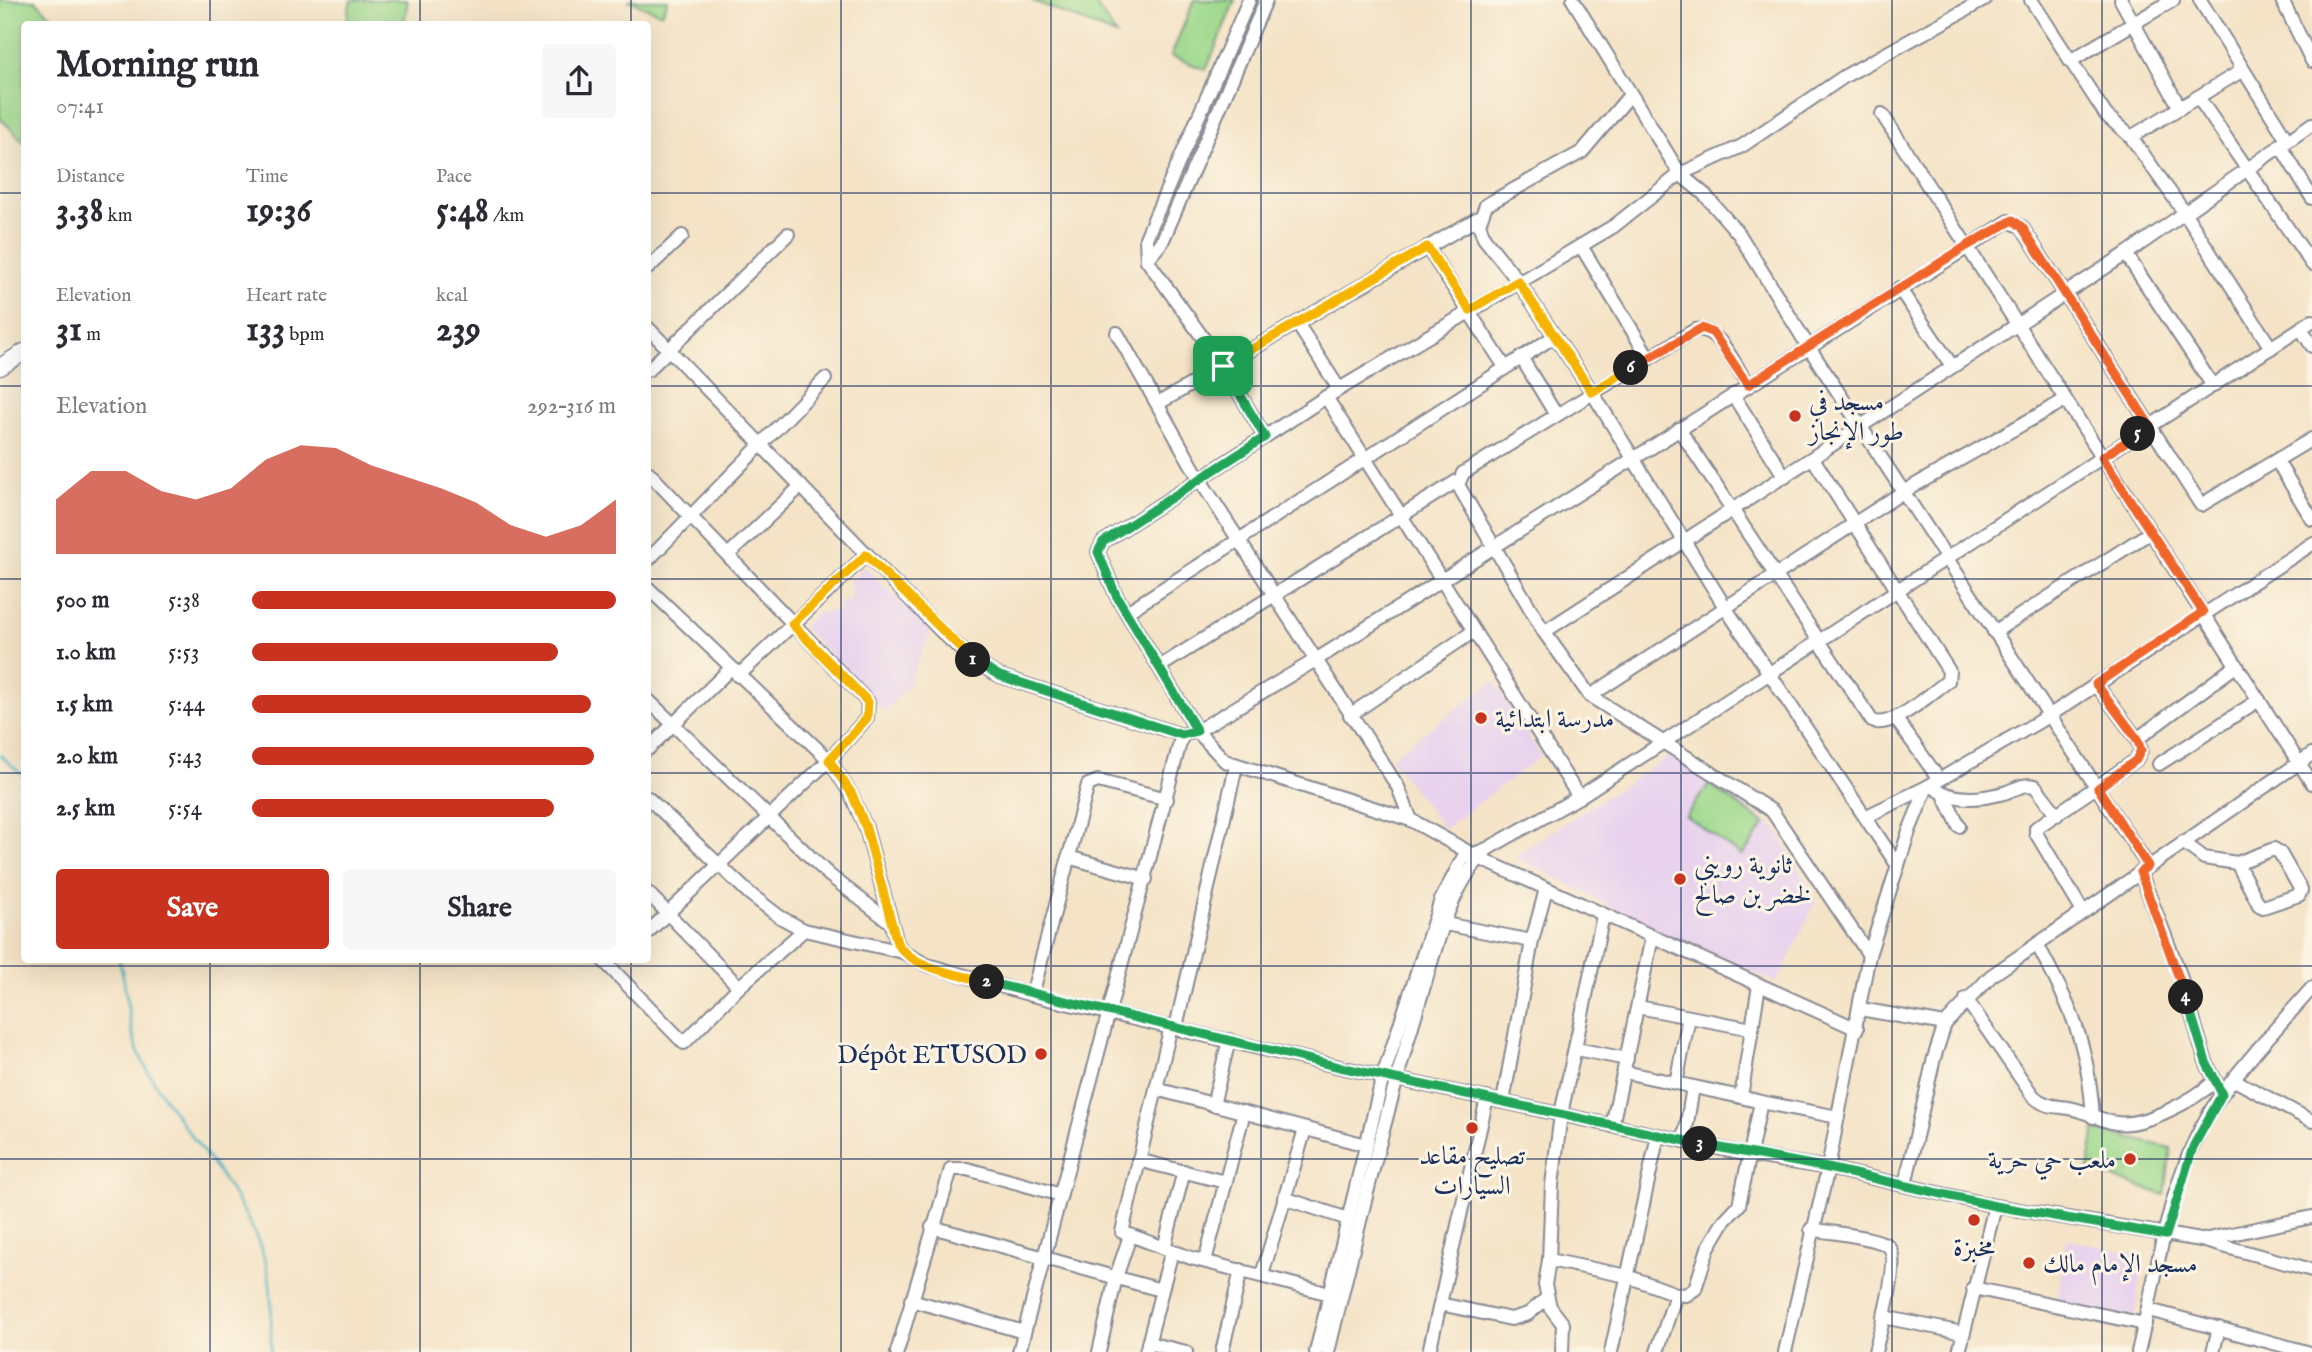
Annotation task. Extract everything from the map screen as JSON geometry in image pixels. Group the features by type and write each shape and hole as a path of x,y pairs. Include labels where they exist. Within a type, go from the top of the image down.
{"main road":[{"path":"0,368 21,354"}],"street":[{"path":"1249,0 1146,238 1147,260 1223,366 1265,437"},
{"path":"1147,260 1161,246 1266,0"},
{"path":"1573,0 1680,174 1704,194 1739,234 1861,428 2098,788 2144,869 2206,1062 2222,1094"},
{"path":"1857,1029 1546,889 1411,820 1236,766 1215,752 1197,731 1126,612 1098,557 1100,546 1265,437 1339,389 1637,211 1680,174 1742,146 1845,76 1984,0"},
{"path":"2031,0 2106,115 2131,137 2185,212 2271,348"},
{"path":"2121,0 2180,108"},
{"path":"2070,61 2173,0"},
{"path":"2200,0 2244,70 2312,198"},
{"path":"2282,0 2312,61"},
{"path":"2131,137 2244,70"},
{"path":"1630,95 1582,152 1486,205 1479,224 1484,238 1518,281 1592,392 1725,607 1898,866"},
{"path":"2198,97 2312,264"},
{"path":"1882,114 2312,783"},
{"path":"1544,632 1683,540 1814,460 2015,324 2126,254 2312,124"},
{"path":"1159,403 1480,217"},
{"path":"651,331 866,555 975,663 1036,688 1182,735 1197,731 1314,661 1899,288 2013,220 2022,227 2065,292 2201,505 2312,439"},
{"path":"651,367 788,234"},
{"path":"651,265 682,236"},
{"path":"1581,246 1649,358"},
{"path":"1427,247 1505,367"},
{"path":"2126,254 2213,386"},
{"path":"1899,288 1952,366"},
{"path":"1297,323 1339,389"},
{"path":"1328,1352 1389,1077 1441,900 1456,867 1579,797 2306,325 2312,346"},
{"path":"1159,667 1400,514 1458,481 1463,474 1592,392 1695,330 1708,329 1748,385"},
{"path":"1117,333 1159,403 1200,480 1314,661 1398,787 1411,820"},
{"path":"1126,612 1555,336"},
{"path":"1521,357 1556,415"},
{"path":"651,557 689,514 825,379"},
{"path":"1733,395 1785,477"},
{"path":"1326,397 1579,797"},
{"path":"1590,696 1903,492 2065,400"},
{"path":"1679,429 1818,642 1872,721 1880,724 1896,719 1948,681 1950,674 1814,460"},
{"path":"2277,461 2312,519"},
{"path":"651,475 868,702 870,708 867,718 829,760 651,929"},
{"path":"1458,481 1544,632 1590,696 1665,741 1779,817 1870,955"},
{"path":"728,555 801,486"},
{"path":"1994,632 2151,532"},
{"path":"1865,817 1932,783 2050,715 2203,612 2312,544"},
{"path":"651,746 672,725 792,624 866,555"},
{"path":"651,591 829,760 852,794 866,828 890,922 903,952"},
{"path":"1350,715 1474,631"},
{"path":"2137,739 2237,665"},
{"path":"2083,912 2036,833 2036,828 2098,788 2138,758 2141,750 2137,739 2096,684"},
{"path":"2159,764 2259,700"},
{"path":"651,703 830,875 890,922"},
{"path":"1896,719 1932,783 1945,797 1959,826"},
{"path":"1018,1352 1111,1013 1182,735"},
{"path":"1905,1185 1934,1058 1945,1024 1966,999 1992,976 2037,944 2312,754"},
{"path":"1236,766 1121,1227 1124,1234 1168,1250 1330,1294"},
{"path":"1032,995 1085,790 1092,782 1110,783 1167,799"},
{"path":"1784,1352 1811,1229 1828,1168 1870,955 1898,866 1932,783"},
{"path":"1945,797 1984,796 2031,785 2041,791 2057,815"},
{"path":"651,801 765,906 804,930 903,952 927,965 1032,995 1612,1126 1750,1155 1828,1168 1995,1206 2201,1240 2312,1270"},
{"path":"2183,842 2204,858 2236,863 2267,850 2277,850 2301,892 2261,906 2236,863"},
{"path":"1316,1352 1366,1145 1463,877 1479,853"},
{"path":"1068,857 1146,879"},
{"path":"1503,1102 1532,941 1546,889"},
{"path":"651,896 739,987"},
{"path":"1562,1352 1563,1324 1547,1298 1545,1285 1549,1260 1552,1185 1561,1114 1603,915"},
{"path":"1445,924 1532,941"},
{"path":"617,964 684,1043 739,987 804,930"},
{"path":"1612,1126 1652,937"},
{"path":"2037,944 2071,1007 2080,1034 2092,1086 2093,1117"},
{"path":"1741,1097 1759,985"},
{"path":"2138,1352 2166,1235 2193,1147 2222,1094 2312,988"},
{"path":"1966,999 2040,1102 2050,1107 2076,1109 2093,1117 2130,1124 2193,1099 2215,1081"},
{"path":"1638,1007 1752,1029"},
{"path":"1860,1009 1945,1024"},
{"path":"1676,1083 1689,1017"},
{"path":"1213,1105 1230,1040"},
{"path":"1576,1049 1676,1083 1838,1117"},
{"path":"2234,1080 2308,1119 2312,1108"},
{"path":"1684,1141 1693,1087"},
{"path":"1156,1089 1366,1145"},
{"path":"1429,1352 1488,1098"},
{"path":"1549,1260 1627,1276 1676,1294 1686,1295 1695,1289 1709,1248 1724,1221 1739,1205 1761,1102"},
{"path":"1205,1261 1244,1112"},
{"path":"1262,1275 1305,1129"},
{"path":"1611,1352 1658,1135"},
{"path":"1139,1160 1225,1182"},
{"path":"897,1352 932,1227 953,1167 1060,1195"},
{"path":"1184,1171 1147,1348 1186,1352"},
{"path":"1284,1198 1348,1219"},
{"path":"1959,1352 1995,1206"},
{"path":"2201,1240 2312,1217"},
{"path":"932,1227 1161,1290 1168,1250"},
{"path":"1811,1229 1877,1242 1891,1248 1894,1269 1875,1352"},
{"path":"1099,1352 1116,1277 1130,1236"},
{"path":"1222,1352 1241,1270"},
{"path":"1973,1288 2145,1324"},
{"path":"1660,1351 1676,1294"},
{"path":"1440,1304 1511,1319 1528,1314 1547,1298"},
{"path":"911,1300 1024,1332"},
{"path":"2149,1310 2308,1352"},
{"path":"1883,1317 1963,1333"},
{"path":"2213,1352 2219,1328"}],"shaded area":[{"path":"864,567 932,629 907,686 884,712 802,627 817,612 840,612 840,601 851,602 850,582"},
{"name":"مدرسة ابتدائية","path":"1494,681 1541,756 1444,829 1390,758"},
{"name":"ثانوية رويني لخضر بن صالح","path":"1671,755 1777,829 1816,901 1777,983 1644,924 1514,856"},
{"path":"2066,1239 2143,1256 2134,1319 2057,1302"}],"green space":[{"path":"0,0 35,0 56,21 21,21 21,139 0,118"},
{"path":"351,0 408,0 404,21 347,21"},
{"path":"628,0 668,0 662,14"},
{"path":"1031,0 1093,0 1116,35"},
{"path":"1194,0 1235,0 1206,70 1171,56"},
{"path":"1709,784 1765,824 1742,856 1686,816"},
{"name":"ملعب حي حرية","path":"2095,1130 2171,1148 2165,1195 2088,1170"}],"waterway":[{"path":"0,755 21,773"},
{"path":"120,963 133,1036 143,1062 173,1111 240,1205 264,1257 271,1292 271,1352"}],"place":[{"name":"مسجد في طور الإنجاز","path":"1795,416"},
{"name":"مدرسة ابتدائية","path":"1481,718"},
{"name":"ثانوية رويني لخضر بن صالح","path":"1680,879"},
{"name":"Dépôt ETUSOD","path":"1041,1054"},
{"name":"تصليح مقاعد السيارات","path":"1472,1128"},
{"name":"ملعب حي حرية","path":"2130,1159"},
{"name":"مخبزة","path":"1974,1220"},
{"name":"مسجد الإمام مالك","path":"2029,1263"}],"route":[{"path":"2013,220 2022,227 2150,426 2102,457 2203,612 2096,684 2137,739 2141,750 2136,760 2098,788 2148,866 2140,872 2179,972 2206,1062 2222,1094 2193,1147 2166,1235 1995,1206 1828,1168 1750,1155 1340,1067 1032,995 927,965 903,952 890,922 866,828 852,794 829,760 867,718 870,708 868,702 792,624 866,555 975,663 1000,676 1182,735 1197,731 1116,595 1098,552 1103,542 1265,437 1223,366 1427,247 1470,310 1518,281 1592,392 1702,328 1713,333 1748,385 2009,221 2013,220"}]}
